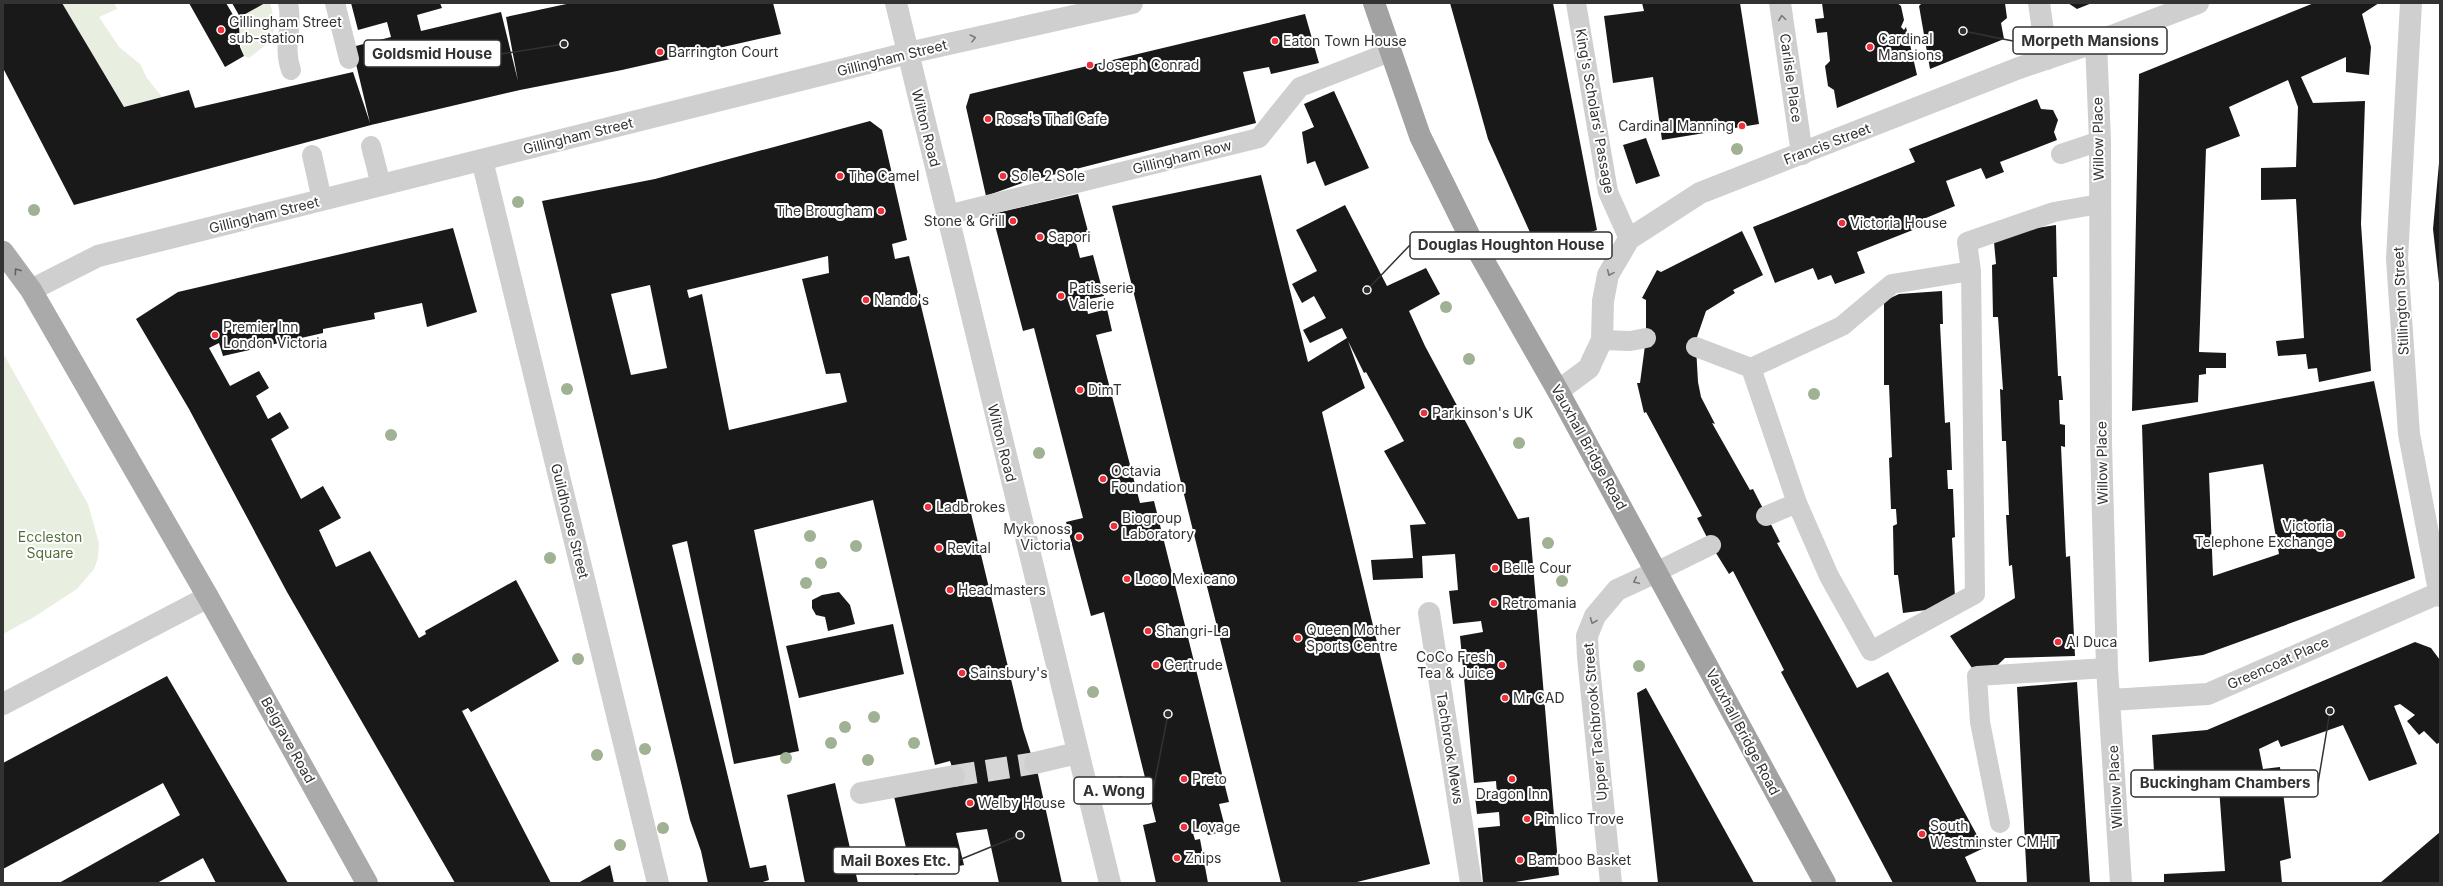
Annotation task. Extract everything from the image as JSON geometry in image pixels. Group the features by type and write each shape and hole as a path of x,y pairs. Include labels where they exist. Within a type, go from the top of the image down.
{"highway":[{"name":"Vauxhall Bridge Road","path":"1374,3 1420,136 1470,237 1558,391 1824,883"}],"main road":[{"path":"3,252 31,290 208,597"},
{"name":"Belgrave Road","path":"208,597 367,883"}],"street":[{"name":"Wilton Road","path":"896,3 1077,753 1110,883"},
{"name":"Gillingham Street","path":"31,290 98,256 908,53 1132,3"},
{"name":"Carlisle Place","path":"1780,3 1802,154"},
{"path":"2039,3 2047,59"},
{"name":"Francis Street","path":"1558,391 1589,368 1602,340 1603,301 1608,275 1629,239 1700,193 2047,59 2198,3"},
{"name":"Stillington Street","path":"2410,3 2397,259 2409,434 2439,594"},
{"name":"Willow Place","path":"2096,42 2100,141 2099,204 2101,442 2107,668 2120,883"},
{"name":"Guildhouse Street","path":"482,160 658,883"},
{"name":"Upper Tachbrook Street","path":"1611,883 1587,636 1594,616 1616,590 1656,572"},
{"name":"Greencoat Place","path":"2110,700 2208,694 2439,594"},
{"path":"3,704 208,597"},
{"name":"Tachbrook Mews","path":"1429,614 1470,883"},
{"path":"1035,762 1077,753"},
{"path":"861,793 954,776"}],"lane":[{"path":"288,3 290,24 286,56 291,70"},
{"path":"335,3 349,59"},
{"name":"King's Scholars' Passage","path":"1576,3 1608,192 1629,239"},
{"name":"Gillingham Row","path":"947,215 1259,138 1300,87 1390,52"},
{"path":"2060,154 2100,141"},
{"path":"371,146 381,185"},
{"path":"312,155 322,200"},
{"path":"1751,368 1797,503 1829,576 1871,651 1975,594 1970,271 1967,242 2054,212 2099,204"},
{"path":"1696,347 1751,368 1842,326 1892,284 1970,271"},
{"path":"1602,340 1630,341 1646,338"},
{"path":"1766,516 1797,503"},
{"path":"1656,572 1711,544"},
{"path":"2000,824 1980,722 1977,676 2107,668"}],"green space":[{"path":"62,3 114,3 117,9 99,17 119,47 140,64 147,78 162,97 124,107"},
{"path":"265,3 270,3 273,13 274,29 269,41 249,58 244,56 239,35 240,17"},
{"name":"Eccleston Square","path":"3,353 88,504 99,543 98,558 94,569 77,589 34,617 3,634"}],"building":[{"path":"3,3 62,3 124,107 189,90 195,108 353,72 370,123 352,47 391,37 387,22 358,30 351,3 440,3 442,8 417,15 421,31 501,12 518,81 506,17 571,3 773,3 781,34 622,70 520,90 371,125 74,205 3,68"},
{"name":"Gillingham Street sub-station","path":"189,3 226,3 239,25 240,47 244,56 225,67"},
{"name":"Gillingham Street sub-station","path":"232,3 265,3 240,17"},
{"path":"1450,3 1553,3 1597,230 1584,234 1586,242 1554,250 1551,244 1537,248 1488,139"},
{"path":"1642,3 1740,3 1759,124 1662,140 1653,77 1613,83 1604,16 1644,11"},
{"name":"Cardinal Mansions","path":"1822,3 1897,3 1901,6 1904,20 1901,27 1904,30 1906,27 1917,75 1837,108 1834,90 1828,86 1825,66 1830,61 1827,32 1817,33 1815,19 1824,18"},
{"path":"1922,3 2005,3 2007,18 2001,23 2004,39 1930,69 1919,6"},
{"path":"2068,3 2092,3 2077,9"},
{"path":"2314,3 2379,3 2362,14 2371,47 2369,75 2346,72 2346,57 2301,77 2313,103 2365,101 2361,224 2371,371 2319,382 2317,368 2308,369 2306,354 2278,356 2276,341 2304,338 2296,199 2261,200 2261,168 2296,167 2298,107 2288,80 2229,107 2240,136 2206,149 2199,352 2226,353 2226,368 2206,368 2206,374 2199,375 2198,402 2132,411 2139,74"},
{"path":"1305,14 1319,63 1271,74 1269,67 1243,72 1256,123 1025,182 986,196 966,107 970,94"},
{"path":"1334,91 1369,168 1325,186 1315,161 1307,164 1302,132 1314,127 1304,104"},
{"name":"Victoria House","path":"2037,99 2041,109 2053,110 2058,120 2054,132 2057,140 2000,162 2004,172 1986,179 1981,168 1946,181 1955,206 1921,220 1923,226 1857,252 1865,273 1835,284 1831,275 1818,280 1813,268 1775,283 1753,227 1915,162 1909,149"},
{"path":"870,121 882,130 907,240 892,244 895,259 909,256 1023,729 1031,754 1033,752 1062,883 999,883 987,829 956,833 964,865 915,875 910,851 907,852 893,792 953,770 950,761 935,765 873,500 754,530 799,751 734,764 687,541 672,545 750,868 766,865 769,880 760,883 708,883 701,851 690,820 542,201 655,179","holes":["828,256 829,273 802,279 826,374 840,373 847,402 729,430 702,294 689,298 687,290","650,285 667,368 631,375 611,294"]},
{"path":"1646,138 1660,176 1636,184 1623,145"},
{"path":"2440,163 2439,283 2433,229"},
{"name":"Queen Mother Sports Centre","path":"1261,175 1308,362 1347,338 1342,328 1310,343 1303,330 1326,318 1314,296 1302,303 1292,284 1317,271 1296,230 1345,205 1387,286 1426,268 1440,294 1409,311 1425,346 1518,519 1529,517 1559,875 1509,883 1483,883 1478,828 1500,826 1499,812 1477,814 1475,796 1497,794 1496,781 1474,783 1460,636 1483,632 1481,621 1453,624 1449,591 1458,590 1455,554 1422,556 1423,578 1373,580 1371,560 1413,558 1410,525 1426,524 1384,451 1404,441 1366,372 1364,373 1348,341 1365,388 1322,412 1430,864 1353,883 1281,883 1112,206"},
{"path":"1078,194 1089,235 1075,239 1080,258 1093,255 1104,296 1085,300 1088,314 1107,309 1112,331 1096,335 1140,503 1154,501 1229,802 1219,804 1226,831 1208,835 1205,829 1193,833 1195,840 1200,839 1208,883 1156,883 1143,825 1156,822 1104,612 1091,616 1066,522 1083,518 1034,328 1023,331 992,214"},
{"path":"2056,225 2057,277 2053,277 2058,376 2061,376 2063,400 2059,400 2060,424 2065,425 2065,447 2061,446 2066,557 2070,556 2075,656 2005,658 1981,681 1950,636 2015,598 2012,565 2009,566 2006,515 2009,515 2006,441 2002,441 2000,389 2003,390 1998,317 1993,317 1992,265 1996,264 1994,242 2018,231"},
{"path":"453,228 477,312 427,327 422,303 374,313 375,319 323,329 323,333 223,356 219,343 209,348 230,386 259,371 269,388 256,396 268,419 280,412 289,428 271,439 301,499 323,486 341,518 319,530 336,567 370,551 419,638 426,634 425,631 516,580 559,661 471,712 468,708 462,711 551,883 455,883 287,592 189,409 136,319 178,292"},
{"path":"1742,231 1763,275 1733,290 1735,293 1706,311 1697,337 1696,347 1698,382 1701,397 1715,424 1712,423 1750,490 1753,489 1780,542 1777,543 1857,688 1888,672 1984,848 1965,857 1977,883 1893,883 1781,672 1784,670 1733,571 1729,574 1711,545 1697,518 1702,516 1646,412 1644,413 1637,383 1640,383 1646,338 1646,300 1642,298 1657,270 1661,272"},
{"path":"1942,291 1943,324 1940,324 1945,423 1950,422 1952,470 1947,470 1948,489 1953,489 1955,537 1952,538 1955,598 1926,610 1903,613 1898,575 1894,575 1893,526 1897,524 1896,509 1891,509 1889,458 1892,457 1889,385 1884,385 1884,301 1899,294"},
{"name":"Victoria Telephone Exchange","path":"2374,381 2415,578 2203,655 2149,662 2142,425","holes":["2263,464 2279,554 2213,576 2209,473"]},
{"path":"839,592 850,605 855,624 828,631 825,617 816,615 812,608 812,600 822,595"},
{"path":"893,624 904,674 799,698 786,646"},
{"path":"2415,642 2431,648 2440,660 2440,742 2437,744 2424,731 2419,735 2407,721 2415,715 2400,704 2394,706 2417,764 2369,781 2343,725 2281,747 2278,740 2259,749 2263,769 2280,767 2291,858 2280,861 2282,883 2164,883 2164,874 2225,871 2219,787 2155,790 2152,735 2207,730"},
{"path":"167,676 288,883 216,883 203,858 157,883 59,883 180,815 163,783 3,869 3,763"},
{"path":"2077,682 2090,883 2027,883 2017,687"},
{"path":"1646,688 1754,883 1658,883 1637,693"},
{"path":"835,783 858,883 805,883 787,795"},
{"path":"2440,832 2440,883 2380,883"},
{"path":"610,865 614,883 578,883"}],"tunnel":[{"path":"954,776 1035,763"}],"place":[{"name":"Gillingham Street sub-station","path":"221,30"},
{"name":"Morpeth Mansions","path":"1963,31"},
{"name":"Eaton Town House","path":"1275,41"},
{"name":"Goldsmid House","path":"564,44"},
{"name":"Cardinal Mansions","path":"1870,47"},
{"name":"Barrington Court","path":"660,52"},
{"name":"Joseph Conrad","path":"1090,65"},
{"name":"Rosa's Thai Cafe","path":"988,119"},
{"name":"Cardinal Manning","path":"1742,126"},
{"name":"The Camel","path":"840,176"},
{"name":"Sole 2 Sole","path":"1003,176"},
{"name":"The Brougham","path":"881,211"},
{"name":"Stone & Grill","path":"1013,221"},
{"name":"Victoria House","path":"1842,223"},
{"name":"Sapori","path":"1040,237"},
{"name":"Douglas Houghton House","path":"1367,290"},
{"name":"Patisserie Valerie","path":"1061,296"},
{"name":"Nando's","path":"866,300"},
{"name":"Premier Inn London Victoria","path":"215,335"},
{"name":"DimT","path":"1080,390"},
{"name":"Parkinson's UK","path":"1424,413"},
{"name":"Octavia Foundation","path":"1103,479"},
{"name":"Ladbrokes","path":"928,507"},
{"name":"Biogroup Laboratory","path":"1114,526"},
{"name":"Victoria Telephone Exchange","path":"2341,534"},
{"name":"Mykonoss Victoria","path":"1079,537"},
{"name":"Revital","path":"939,548"},
{"name":"Belle Cour","path":"1495,568"},
{"name":"Loco Mexicano","path":"1127,579"},
{"name":"Headmasters","path":"950,590"},
{"name":"Retromania","path":"1494,603"},
{"name":"Shangri-La","path":"1148,631"},
{"name":"Queen Mother Sports Centre","path":"1298,638"},
{"name":"Al Duca","path":"2058,642"},
{"name":"Gertrude","path":"1156,665"},
{"name":"CoCo Fresh Tea & Juice","path":"1502,665"},
{"name":"Sainsbury's","path":"962,673"},
{"name":"Mr CAD","path":"1505,698"},
{"name":"Buckingham Chambers","path":"2330,711"},
{"name":"A. Wong","path":"1168,714"},
{"name":"Preto","path":"1184,779"},
{"name":"Dragon Inn","path":"1512,779"},
{"name":"Welby House","path":"970,803"},
{"name":"Pimlico Trove","path":"1527,819"},
{"name":"Lovage","path":"1184,827"},
{"name":"South Westminster CMHT","path":"1922,834"},
{"name":"Mail Boxes Etc.","path":"1020,835"},
{"name":"Znips","path":"1177,858"},
{"name":"Bamboo Basket","path":"1520,860"}]}
